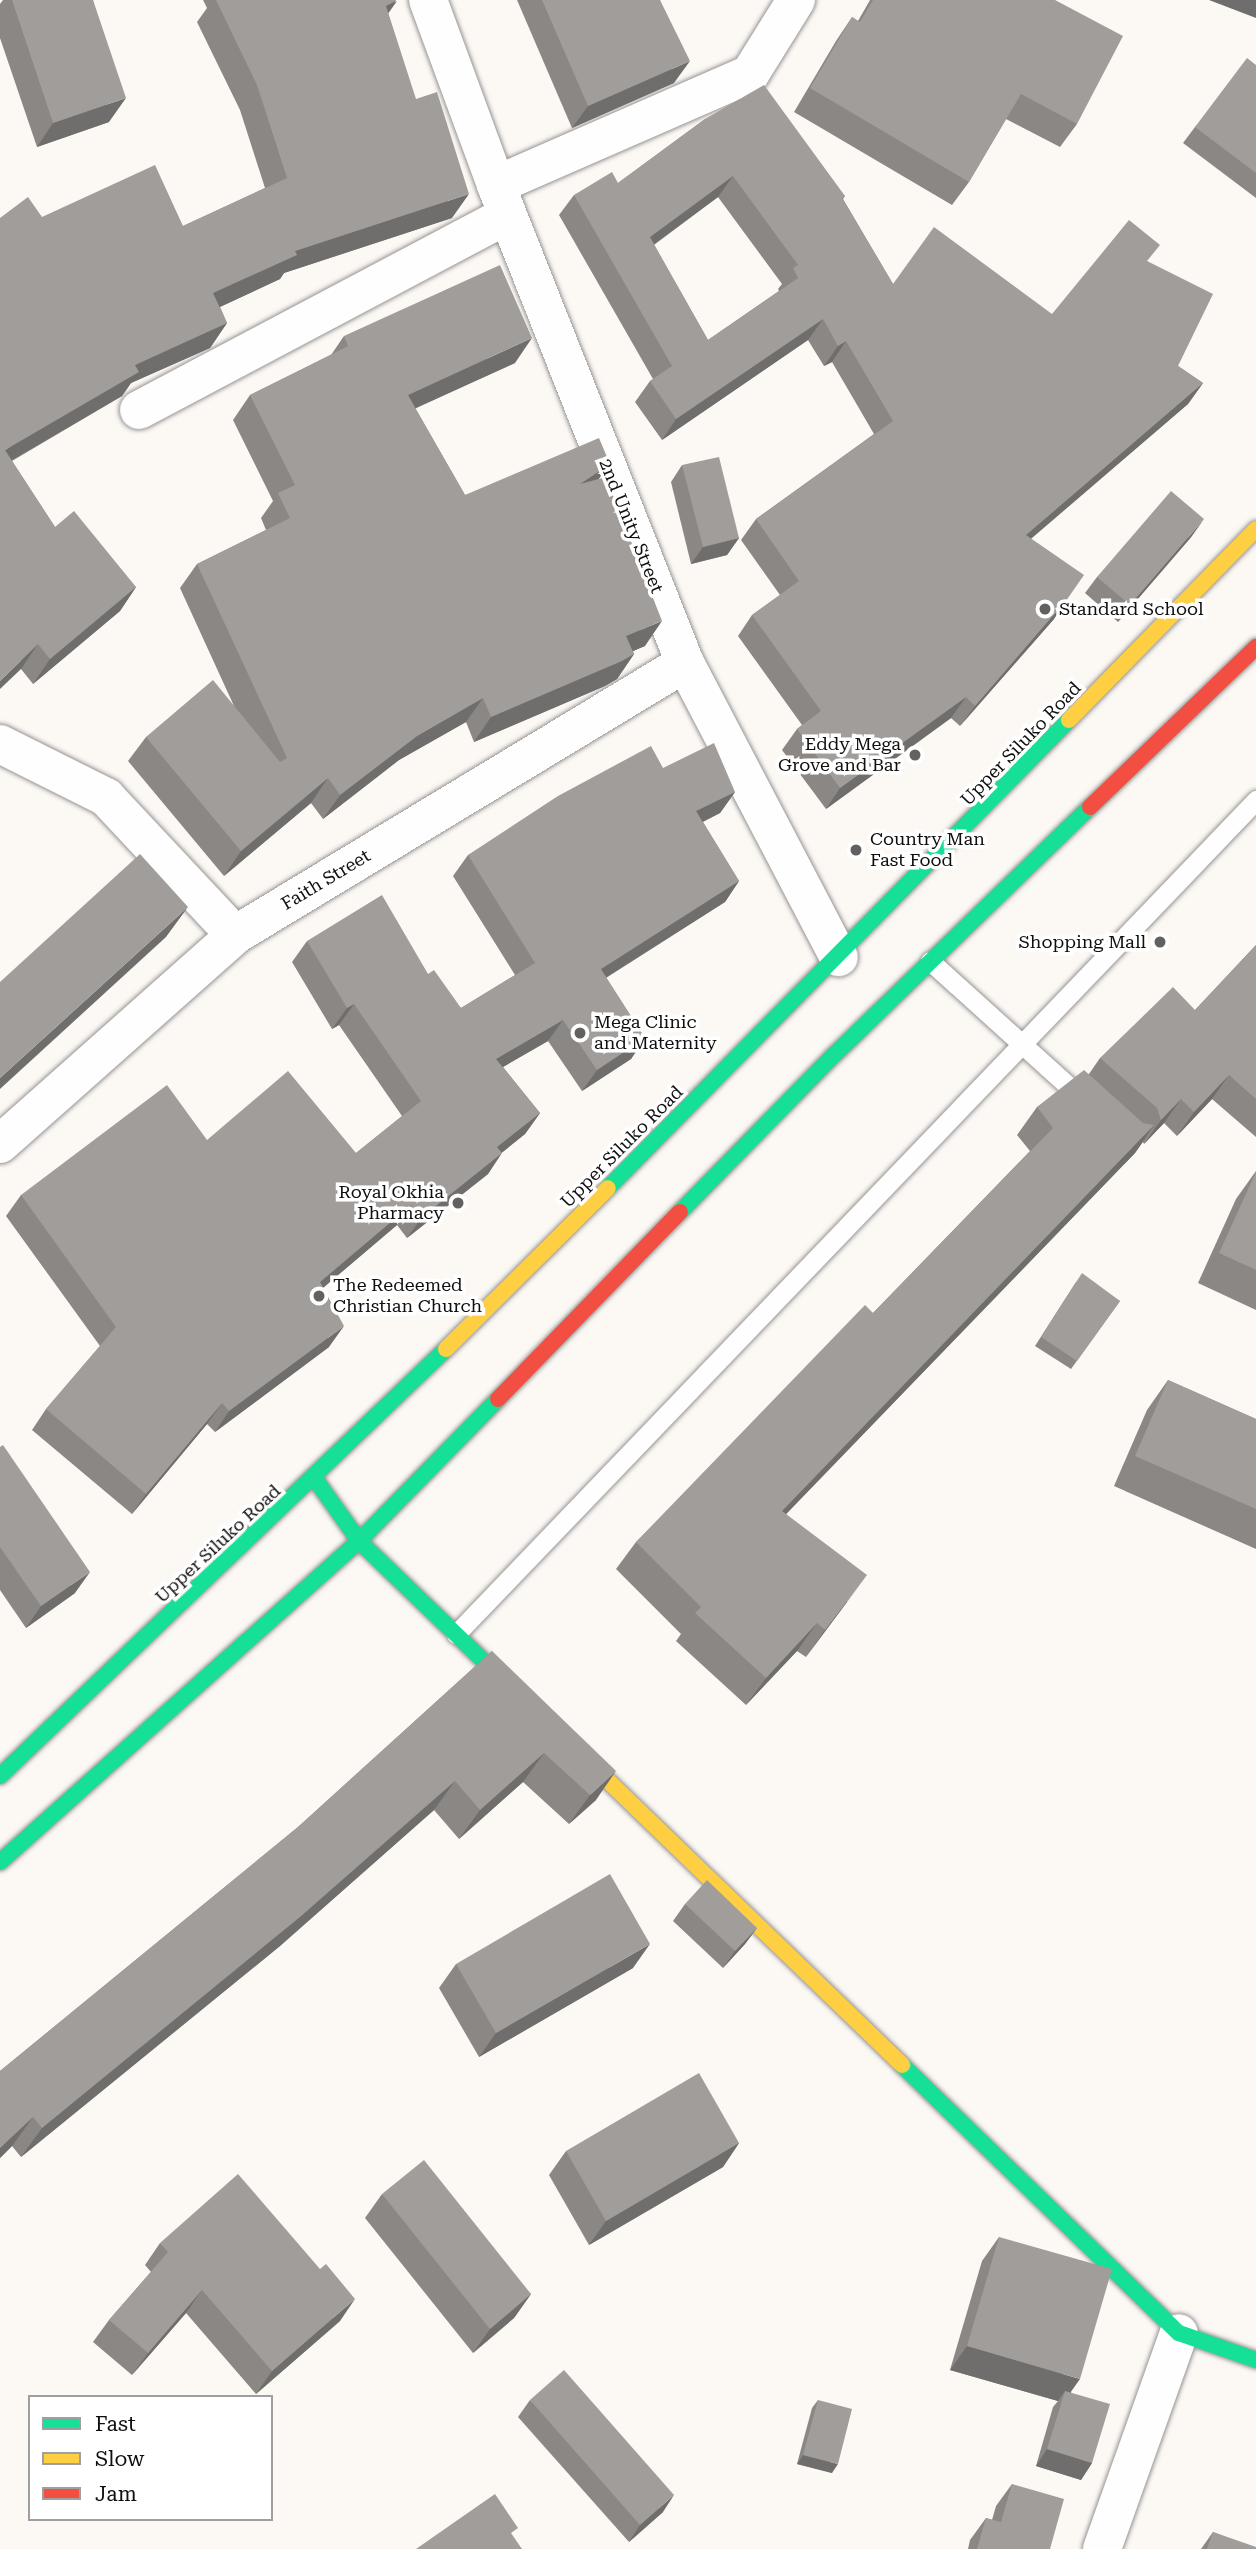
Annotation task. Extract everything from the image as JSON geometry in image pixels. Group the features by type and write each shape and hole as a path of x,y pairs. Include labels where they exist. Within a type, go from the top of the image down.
{"main road":[{"name":"Upper Siluko Road","path":"0,1776 315,1479 839,957 1256,529"},
{"path":"0,1862 359,1541 930,961 1256,647"},
{"path":"315,1479 359,1541 536,1711"},
{"path":"556,1731 1179,2333 1256,2360"}],"street":[{"name":"2nd Unity Street","path":"428,0 501,200 685,663 839,957"},
{"path":"139,410 501,200 750,74 796,0"},
{"name":"Faith Street","path":"0,1144 235,936 685,663"},
{"path":"0,744 106,797 235,936"},
{"path":"1102,2549 1179,2333"}],"lane":[{"path":"456,1634 1019,1043 1256,800"},
{"path":"930,961 1101,1114"}],"building":[{"path":"12,0 93,0 126,98 53,123"},
{"path":"216,0 396,0 386,6 416,99 437,92 469,194 295,251 297,255 213,293 227,323 135,365 139,372 5,450 55,527 74,511 136,587 50,659 38,644 0,681 0,218 28,197 42,217 155,165 183,226 287,178 257,85"},
{"path":"542,0 660,0 690,61 588,106"},
{"path":"873,0 1055,0 1123,36 1077,124 1021,94 969,182 810,88 852,17 860,22"},
{"path":"1247,58 1256,65 1256,173 1195,127"},
{"path":"764,85 845,196 842,198 893,284 934,227 1052,314 1129,220 1160,245 1147,261 1213,294 1178,366 1203,383 1026,535 1084,575 1068,598 975,706 966,697 840,788 797,729 821,711 752,615 799,581 756,519 893,421 846,341 838,346 823,319 676,419 650,381 672,366 574,195 612,172 618,183 705,119","holes":["733,176 798,265 793,268 798,278 708,340 650,237"]},
{"path":"500,265 532,338 408,395 465,495 599,438 610,464 580,484 606,477 662,621 626,636 634,654 622,661 491,717 483,698 417,736 340,795 328,778 241,851 146,737 213,680 280,762 287,758 197,564 290,518 278,493 295,485 250,395 348,346 344,336"},
{"path":"719,457 739,538 703,547 682,465"},
{"path":"1171,491 1204,519 1130,605 1097,577"},
{"path":"714,743 735,792 696,811 739,881 601,969 645,1038 597,1070 563,1020 496,1059 540,1113 497,1147 502,1153 422,1217 411,1205 320,1282 344,1326 229,1411 222,1403 146,1494 46,1409 116,1327 21,1195 167,1085 207,1140 288,1071 356,1153 421,1101 354,1004 347,1008 307,941 382,895 428,974 434,970 461,1008 535,963 468,855 558,796 651,746 663,768"},
{"path":"140,854 188,907 0,1078 0,982"},
{"path":"1256,945 1256,1099 1229,1075 1194,1112 1181,1099 1161,1120 1157,1108 1100,1058 1173,987 1195,1010"},
{"path":"1084,1070 1143,1123 1154,1125 782,1511 867,1575 825,1630 817,1623 766,1678 695,1613 701,1607 636,1542 865,1305 873,1313 1053,1128 1037,1107"},
{"path":"1256,1172 1256,1270 1219,1253"},
{"path":"1082,1273 1120,1301 1077,1361 1041,1337"},
{"path":"1168,1380 1256,1419 1256,1509 1135,1456"},
{"path":"3,1445 90,1572 41,1606 0,1547 0,1447"},
{"path":"492,1651 616,1771 590,1795 544,1753 480,1810 455,1781 300,1917 42,2128 33,2117 0,2148 0,2071 298,1827"},
{"path":"610,1874 650,1944 496,2033 456,1964"},
{"path":"707,1880 757,1928 735,1951 685,1904"},
{"path":"699,2073 739,2143 606,2221 566,2151"},
{"path":"424,2160 531,2294 490,2329 382,2194"},
{"path":"238,2174 320,2269 326,2264 355,2299 272,2371 202,2290 148,2353 109,2320 168,2252 160,2243"},
{"path":"999,2237 1112,2269 1080,2379 967,2346"},
{"path":"564,2370 674,2495 640,2525 530,2400"},
{"path":"1065,2391 1110,2404 1092,2463 1047,2449"},
{"path":"818,2400 852,2409 838,2464 803,2455"},
{"path":"1012,2484 1064,2499 1050,2549 977,2549 986,2518 1001,2522"},
{"path":"495,2494 518,2528 511,2533 522,2549 416,2549"},
{"path":"1213,2532 1256,2547 1256,2549 1207,2549"}],"traffic: fast":[{"path":"608,1188 1069,720"},
{"path":"680,1212 834,1055 1090,807"},
{"path":"0,1776 446,1349"},
{"path":"0,1862 359,1541 498,1399"},
{"path":"315,1479 359,1541 519,1695"},
{"path":"902,2065 1179,2333 1256,2360"}],"traffic: slow":[{"path":"1069,720 1256,529"},
{"path":"446,1349 608,1188"},
{"path":"572,1746 902,2065"}],"traffic: jam":[{"path":"1090,807 1256,647"},
{"path":"498,1399 680,1212"}],"place":[{"name":"Standard School","path":"1045,609"},
{"name":"Eddy Mega Grove and Bar","path":"915,755"},
{"name":"Country Man Fast Food","path":"856,850"},
{"name":"Shopping Mall","path":"1160,942"},
{"name":"Mega Clinic and Maternity","path":"580,1033"},
{"name":"Royal Okhia Pharmacy","path":"458,1203"},
{"name":"The Redeemed Christian Church","path":"319,1296"}]}
